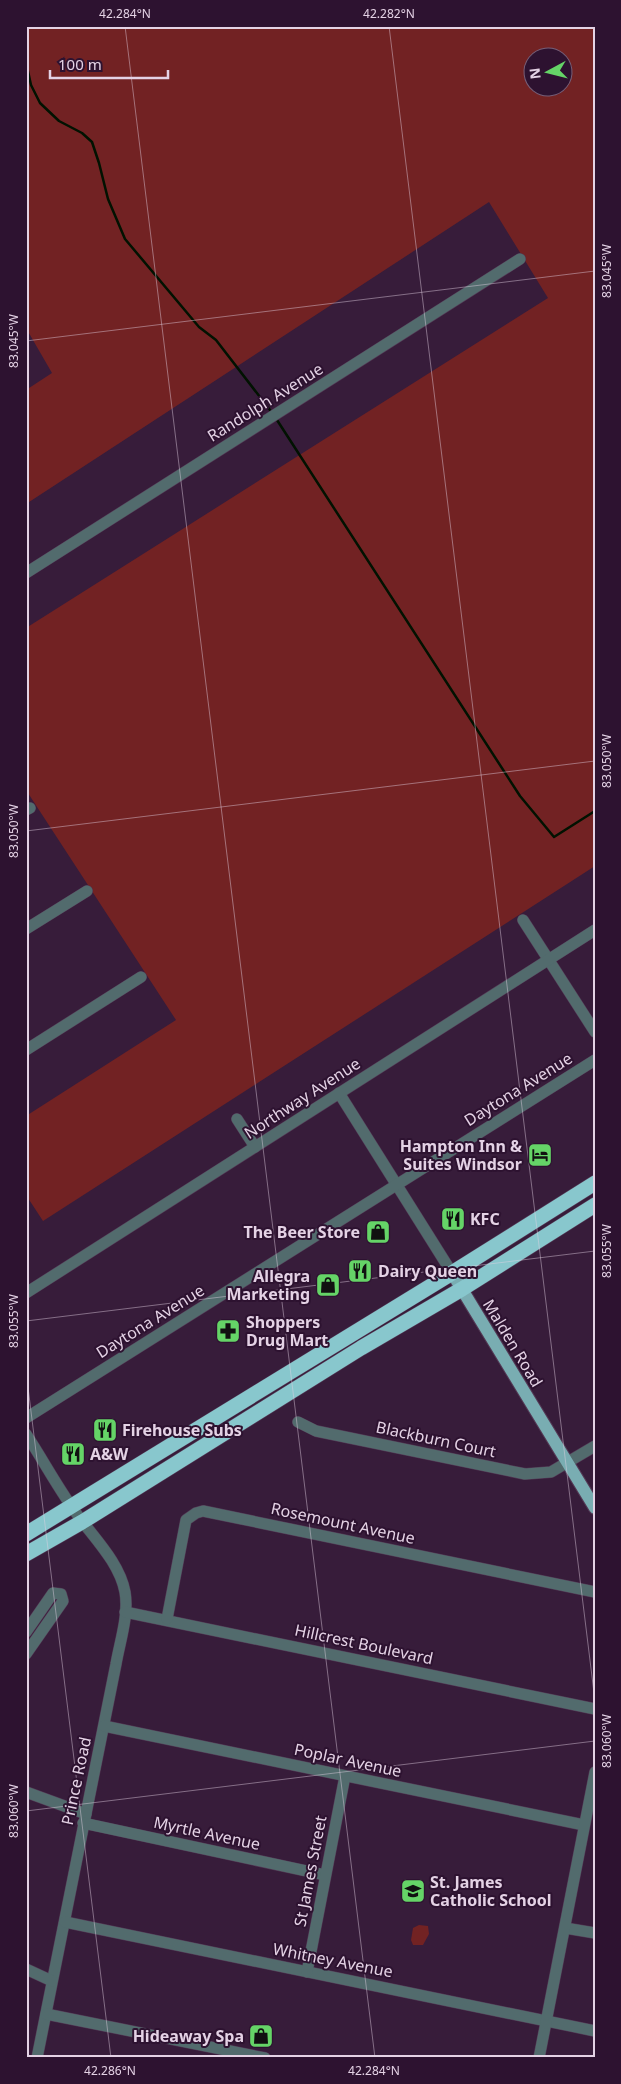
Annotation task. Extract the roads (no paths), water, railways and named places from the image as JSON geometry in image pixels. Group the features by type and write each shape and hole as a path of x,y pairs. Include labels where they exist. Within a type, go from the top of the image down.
{"highway":[{"path":"26,1534 452,1274 595,1183"},
{"path":"26,1554 82,1522 361,1348 462,1289 595,1205"}],"main road":[{"name":"Malden Road","path":"452,1274 595,1508"}],"street":[{"name":"Randolph Avenue","path":"26,573 520,258"},
{"path":"26,929 87,891"},
{"path":"523,920 595,1032"},
{"name":"Northway Avenue","path":"26,1294 595,930"},
{"path":"26,1050 141,977"},
{"name":"Daytona Avenue","path":"26,1418 595,1060"},
{"name":"Malden Road","path":"339,1093 452,1274"},
{"path":"237,1119 255,1147"},
{"name":"Blackburn Court","path":"298,1422 316,1431 525,1474 551,1472 595,1446"},
{"name":"Prince Road","path":"26,1434 82,1522 94,1535 117,1570 126,1594 126,1612 37,2058"},
{"name":"Rosemount Avenue","path":"167,1619 186,1520 196,1513 203,1511 595,1592"},
{"path":"26,1632 53,1593 61,1594 63,1601 60,1607 26,1654"},
{"name":"Hillcrest Boulevard","path":"126,1612 595,1709"},
{"name":"Poplar Avenue","path":"104,1726 584,1825"},
{"path":"539,2058 595,1772"},
{"name":"St James Street","path":"307,1972 345,1776"},
{"name":"Myrtle Avenue","path":"26,1792 84,1819 325,1875"},
{"name":"Whitney Avenue","path":"64,1922 595,2031"},
{"path":"565,1928 595,1933"},
{"path":"26,1969 52,1981"},
{"path":"46,2014 264,2058"}],"waterway":[{"path":"26,62 31,85 40,103 59,121 82,133 92,142 108,199 125,239 199,327 216,340 270,410"},
{"path":"277,420 520,796 554,837 595,811"}],"place":[{"name":"Hampton Inn & Suites Windsor","path":"540,1155"},
{"name":"KFC","path":"453,1219"},
{"name":"The Beer Store","path":"378,1232"},
{"name":"Dairy Queen","path":"360,1271"},
{"name":"Allegra Marketing","path":"328,1285"},
{"name":"Shoppers Drug Mart","path":"228,1331"},
{"name":"Firehouse Subs","path":"105,1430"},
{"name":"A&W","path":"73,1454"},
{"name":"St. James Catholic School","path":"413,1891"},
{"name":"Hideaway Spa","path":"261,2036"}]}
